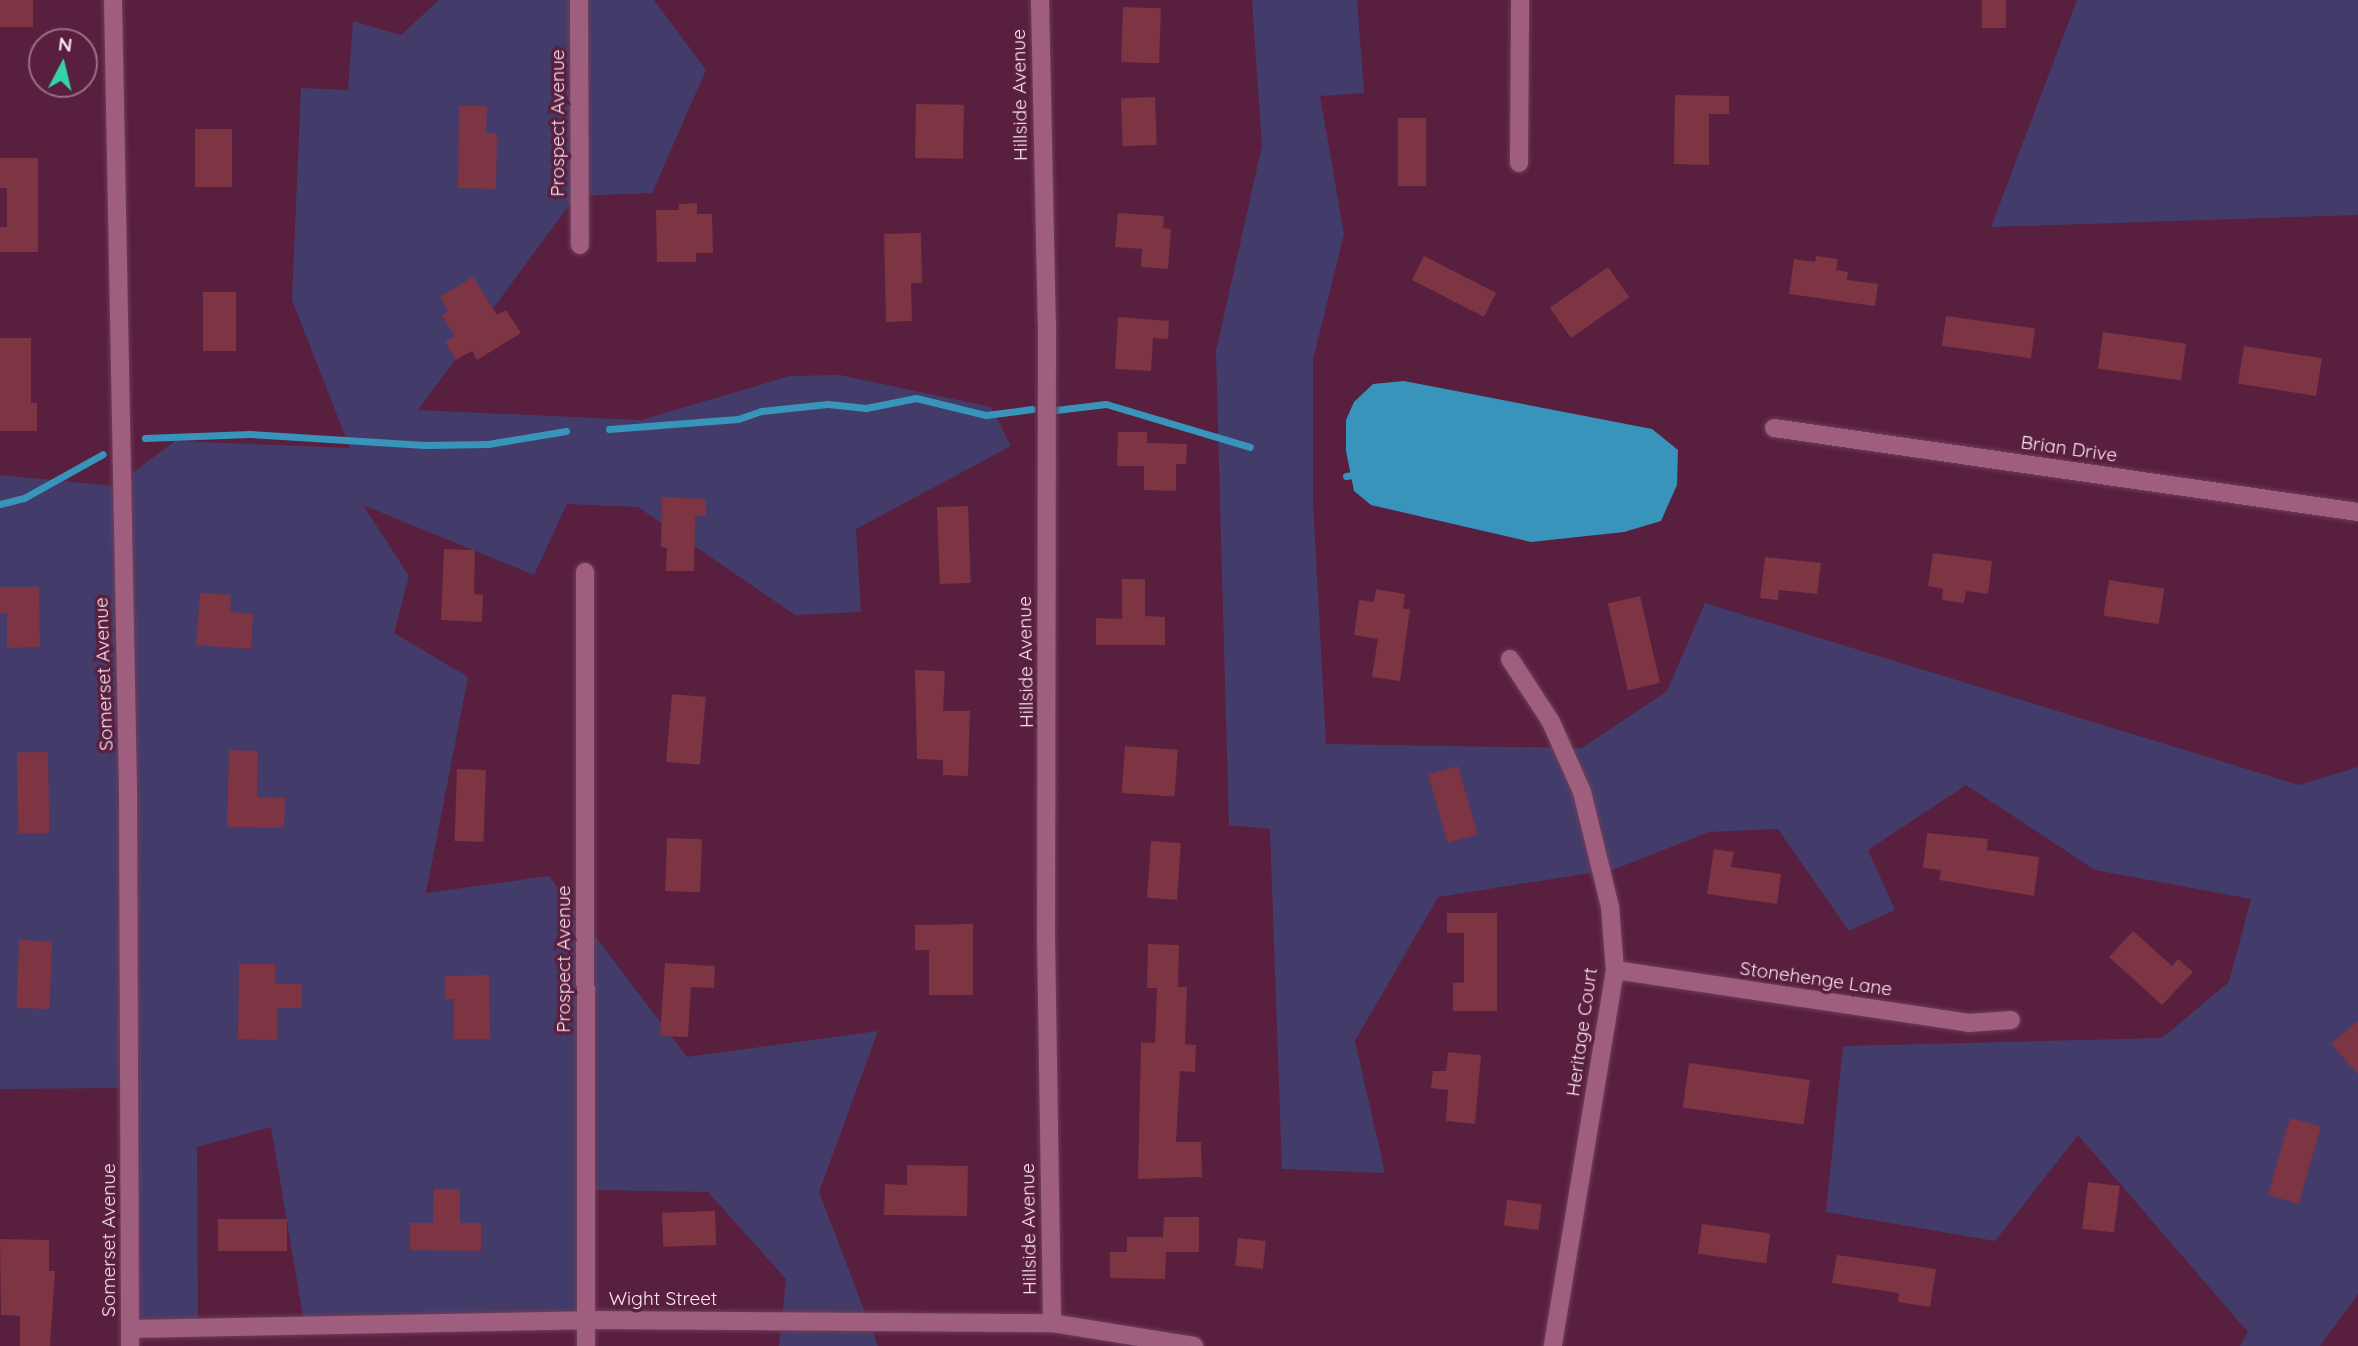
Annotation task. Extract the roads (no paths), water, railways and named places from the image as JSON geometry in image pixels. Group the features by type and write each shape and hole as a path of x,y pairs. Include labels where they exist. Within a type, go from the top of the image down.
{"street":[{"name":"Somerset Avenue","path":"113,0 128,789 130,1337"},
{"name":"Prospect Avenue","path":"579,0 580,245"},
{"name":"Hillside Avenue","path":"1040,0 1047,323 1046,936 1052,1323"},
{"path":"1519,163 1520,0"},
{"name":"Brian Drive","path":"1774,428 2358,512"},
{"name":"Prospect Avenue","path":"585,572 586,1346"},
{"name":"Heritage Court","path":"1510,659 1551,722 1582,792 1610,907 1615,970 1553,1346"},
{"name":"Stonehenge Lane","path":"1615,970 1969,1023 2011,1020"},
{"name":"Wight Street","path":"130,1337 586,1320 1052,1323 1195,1346"}],"water":[{"path":"1404,381 1652,429 1678,450 1677,485 1661,521 1624,532 1531,542 1371,505 1354,491 1346,451 1346,420 1354,402 1373,384"}],"waterway":[{"path":"609,429 738,419 761,411 828,404 866,408 916,398 986,415 1032,409"},
{"path":"1056,410 1106,404 1250,447"},
{"path":"145,438 250,434 425,445 488,444 566,431"},
{"path":"0,504 24,498 103,454"},
{"path":"1346,476 1360,474"}]}
